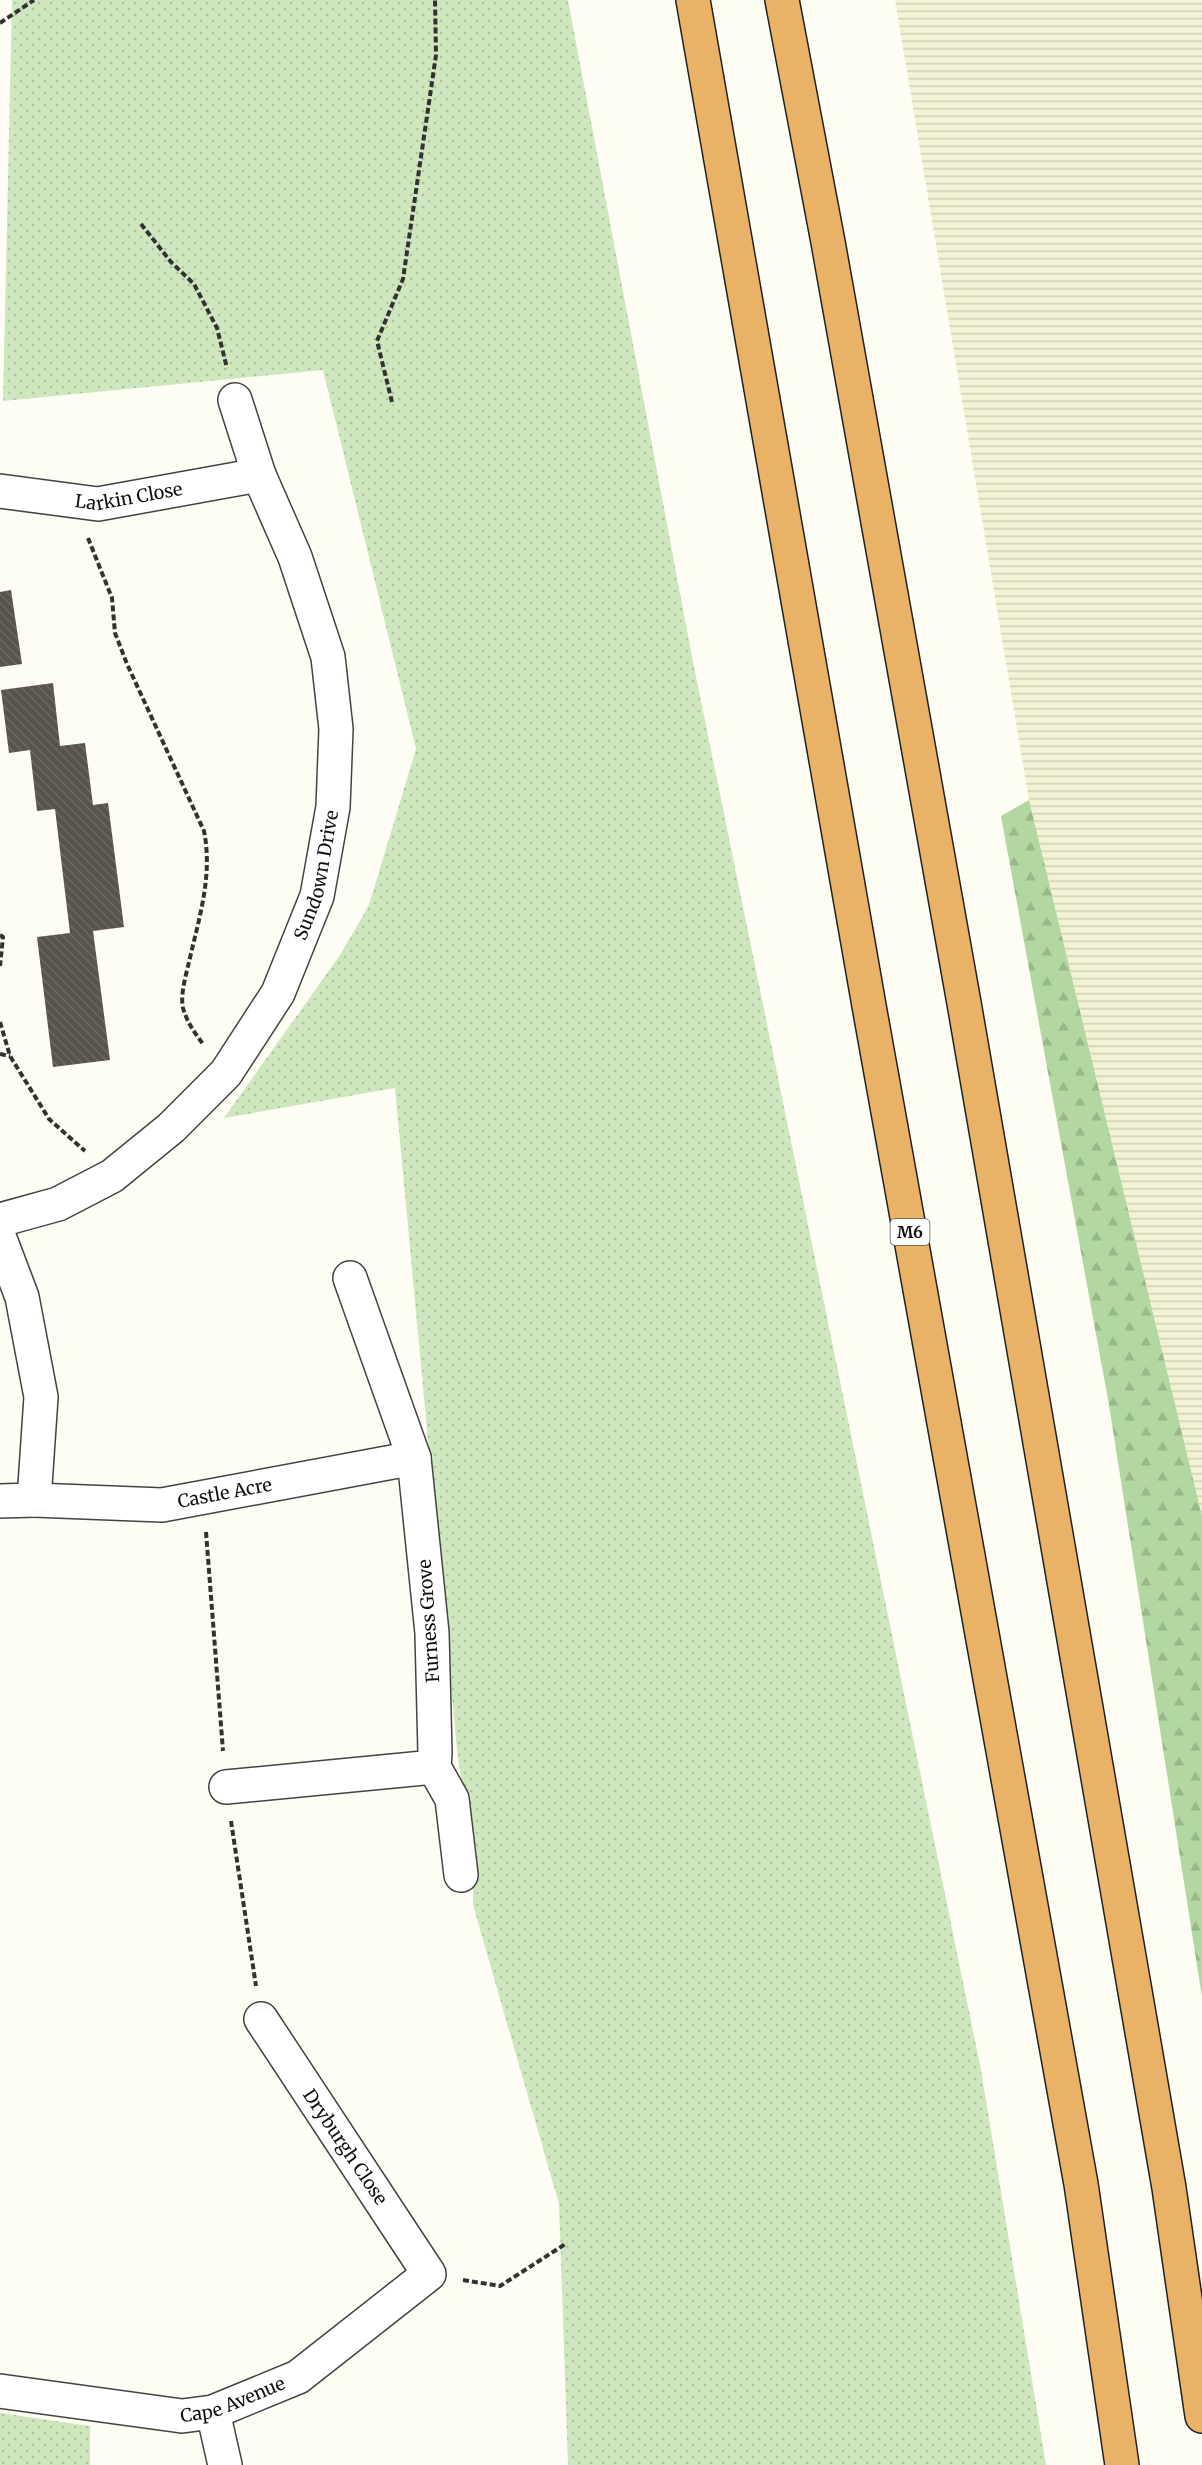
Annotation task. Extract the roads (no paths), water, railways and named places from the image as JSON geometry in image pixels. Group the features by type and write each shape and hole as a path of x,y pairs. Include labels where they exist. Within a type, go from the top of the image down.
{"highway":[{"name":"M6","path":"693,0 873,1029 1081,2184 1122,2465"},
{"path":"782,0 828,242 974,1062 1169,2188 1202,2416"}],"street":[{"name":"Sundown Drive","path":"0,1220 58,1204 112,1176 171,1128 226,1073 278,993 317,896 333,807 336,729 328,657 295,557 259,475 235,400"},
{"name":"Larkin Close","path":"0,491 98,504 259,475"},
{"path":"0,1239 22,1298 41,1397 34,1500"},
{"name":"Furness Grove","path":"350,1278 414,1458 432,1633 434,1767"},
{"name":"Castle Acre","path":"0,1501 34,1500 162,1505 414,1458"},
{"path":"226,1787 434,1767 452,1799 461,1875"},
{"name":"Dryburgh Close","path":"261,2019 429,2274"},
{"name":"Cape Avenue","path":"0,2391 182,2416 213,2412 298,2377 429,2274"},
{"path":"213,2412 225,2465"}]}
